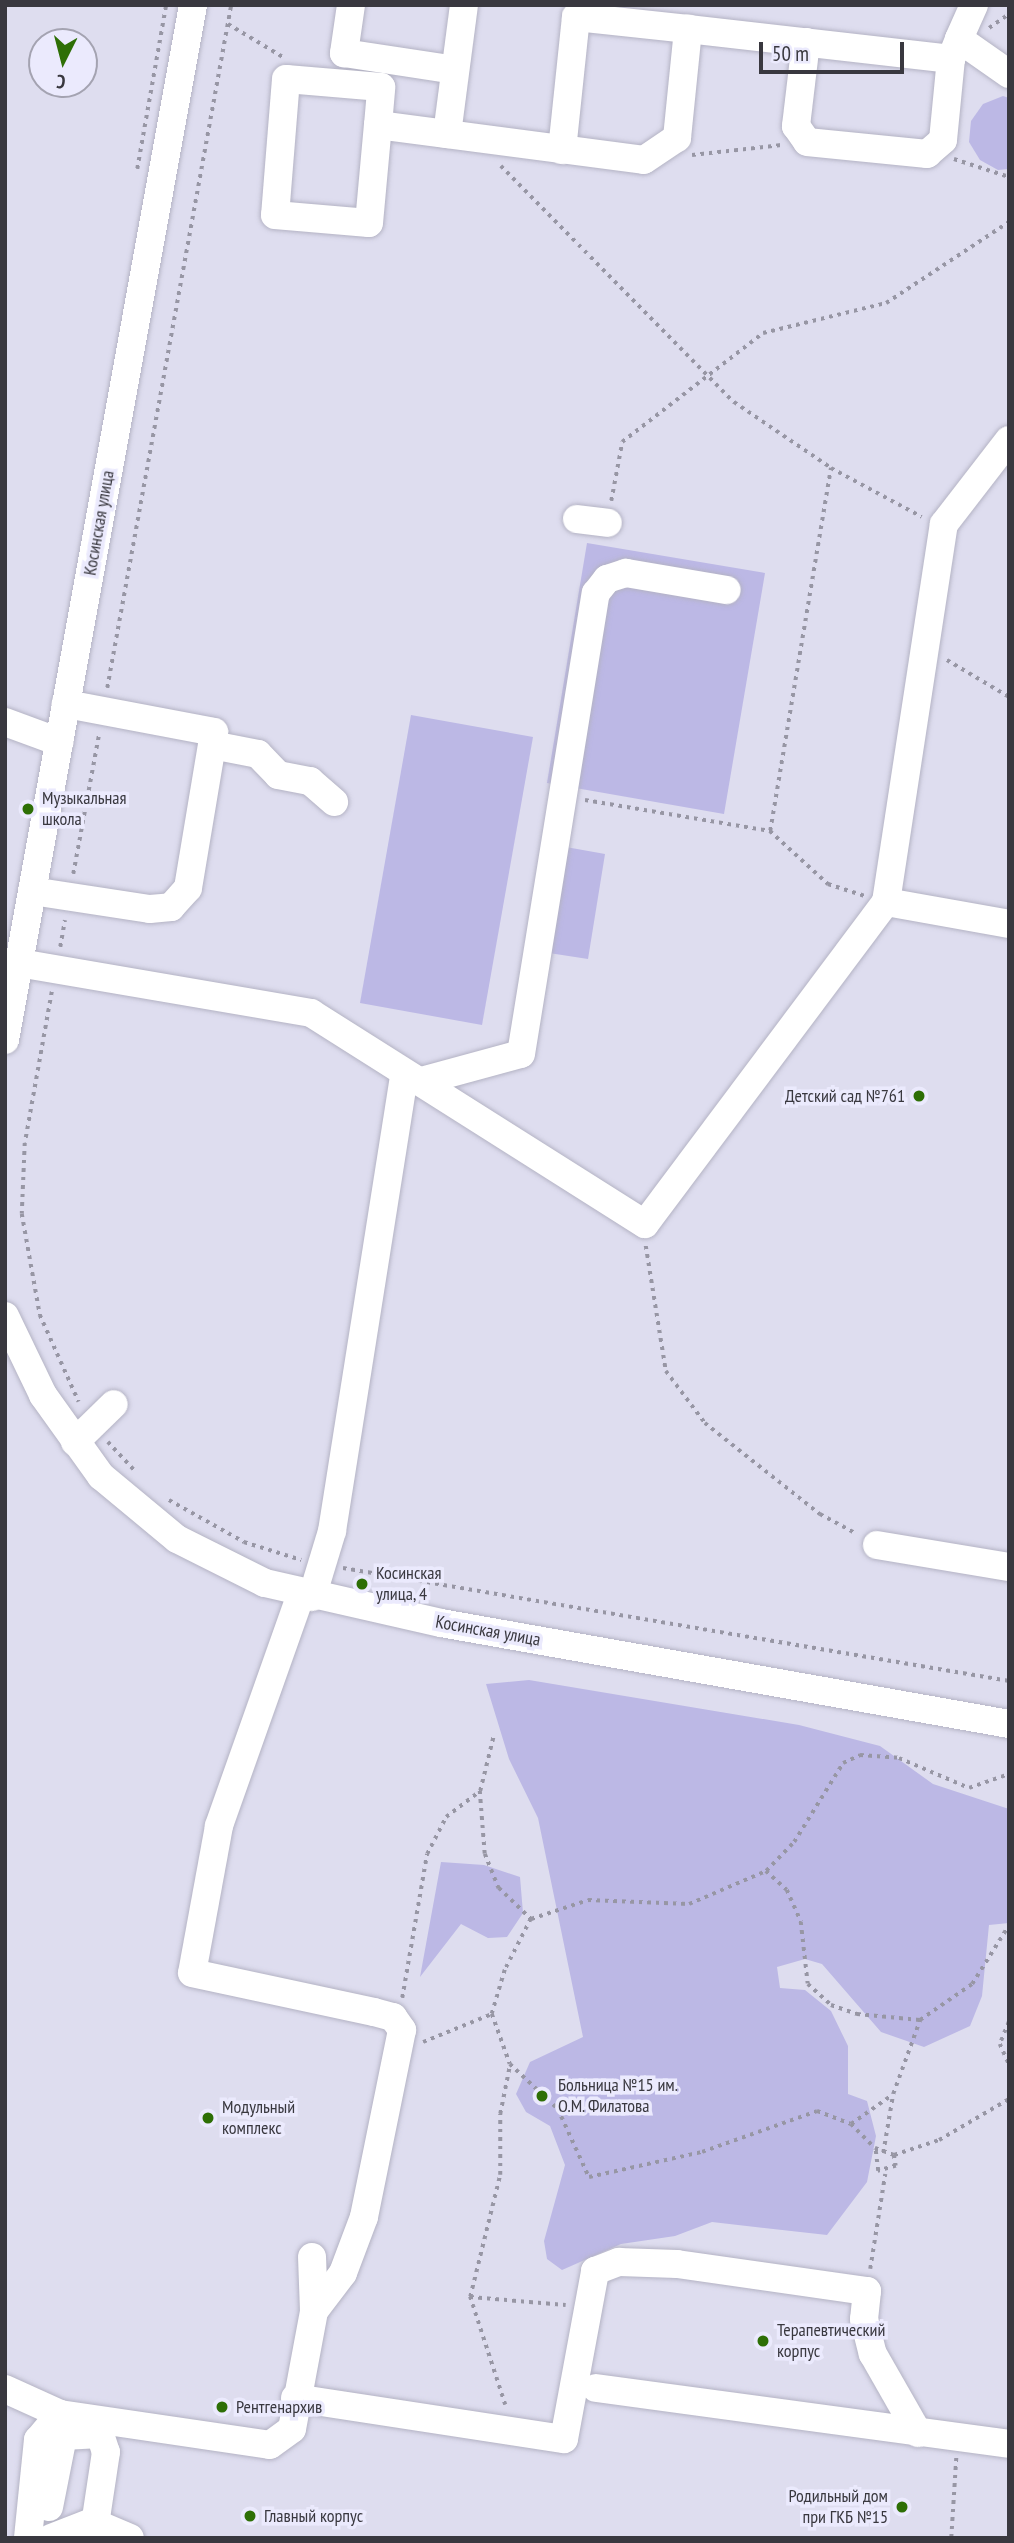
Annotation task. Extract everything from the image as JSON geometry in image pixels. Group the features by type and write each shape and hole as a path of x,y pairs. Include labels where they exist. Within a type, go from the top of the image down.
{"street":[{"name":"Косинская улица","path":"5,1040 193,5"},
{"path":"351,5 344,53 455,70"},
{"path":"447,134 464,5"},
{"path":"806,42 796,126 807,142 927,154 943,140 955,49 974,5"},
{"path":"562,150 576,17 806,42 955,49 1009,74"},
{"path":"378,125 644,160 677,138 688,29"},
{"path":"286,79 381,87 378,125 369,223 275,215 286,79"},
{"path":"19,963 311,1013 645,1224 886,902 944,524 1009,440"},
{"path":"577,519 608,523"},
{"path":"414,1077 521,1054 596,593 607,579 626,573 727,590"},
{"path":"32,891 150,909 181,901 212,745 214,732 66,704"},
{"path":"5,722 59,742"},
{"path":"212,745 258,754 278,775 310,780 334,802"},
{"path":"886,902 1009,924"},
{"path":"314,2311 343,2273 363,2217 402,2039 393,2017 192,1973 219,1826 307,1595 322,1564 414,1077"},
{"name":"Косинская улица","path":"8,1334 94,1423 124,1499 177,1539 239,1573 307,1595 1008,1719"},
{"path":"877,1545 1009,1567"},
{"path":"5,2389 61,2414 270,2445 292,2429 295,2398 314,2311 312,2257"},
{"path":"295,2398 564,2439 584,2306 595,2271 619,2262 677,2263 867,2291 864,2319 873,2354 918,2433"},
{"path":"596,2388 1009,2444"},
{"path":"28,2538 38,2440 61,2414"},
{"path":"44,2538 58,2448 63,2436 86,2430 100,2434 106,2452 93,2538"},
{"path":"51,2538 92,2522 111,2525 130,2538"}],"path":[{"path":"139,1476 94,1423 54,1355 35,1294 22,1214 24,1152 231,5"},
{"path":"228,24 295,63"},
{"path":"685,156 807,142"},
{"path":"934,147 1009,177"},
{"path":"489,163 563,222 734,402 831,468 915,515"},
{"path":"622,442 763,332 886,303 1009,222"},
{"path":"770,831 831,468"},
{"path":"927,648 1009,697"},
{"path":"563,796 770,831 828,884 886,902"},
{"path":"645,1224 653,1314 666,1371 705,1423 734,1447 820,1514 877,1545"},
{"path":"162,1494 244,1542 322,1564 1009,1681"},
{"path":"494,1734 480,1791 485,1854 499,1888 531,1919"},
{"path":"1009,1774 969,1788 899,1758 860,1755 843,1763 794,1842 766,1871 689,1904 589,1900 531,1919 505,1970 492,2014 510,2064 558,2109 589,2177 702,2152 817,2111 851,2124 874,2148 894,2155 939,2140 1009,2099"},
{"path":"480,1791 446,1817 427,1854 402,2039 492,2014"},
{"path":"766,1871 787,1890 801,1922 808,1984 831,2005 857,2014 920,2020"},
{"path":"883,2153 893,2094 920,2020 972,1984 1009,1925"},
{"path":"1009,2022 1000,2044 1009,2064"},
{"path":"510,2064 500,2115 500,2175 470,2297 510,2430"},
{"path":"851,2124 893,2094"},
{"path":"874,2148 878,2171 885,2174"},
{"path":"867,2291 885,2174 897,2166 894,2155"},
{"path":"470,2297 584,2306"},
{"path":"918,2433 956,2454 951,2538"}],"shaded area":[{"path":"1003,96 1009,98 1009,169 998,170 980,160 969,142 971,121 983,104"},
{"path":"587,543 765,573 724,814 547,783"},
{"path":"411,715 533,737 482,1025 360,1003"},
{"path":"566,847 605,854 588,959 549,953"},
{"path":"529,1680 799,1725 880,1746 933,1784 1009,1809 1009,1923 989,1925 982,1996 970,2026 924,2047 881,2032 822,1964 805,1959 777,1967 780,1988 805,1990 831,2011 848,2046 848,2094 867,2101 876,2136 867,2182 827,2235 712,2222 675,2236 621,2244 562,2270 547,2259 544,2241 565,2165 550,2126 526,2112 516,2094 530,2062 583,2037 538,1818 509,1759 486,1684"},
{"path":"441,1862 484,1865 520,1877 523,1913 507,1937 488,1938 461,1924 420,1977"}],"place":[{"name":"Музыкальная школа","path":"28,809"},
{"name":"Детский сад №761","path":"919,1096"},
{"name":"Косинская улица, 4","path":"362,1584"},
{"name":"Больница №15 им. О.М. Филатова","path":"542,2096"},
{"name":"Модульный комплекс","path":"208,2118"},
{"name":"Терапевтический корпус","path":"763,2341"},
{"name":"Рентгенархив","path":"222,2407"},
{"name":"Родильный дом при ГКБ №15","path":"902,2507"},
{"name":"Главный корпус","path":"250,2516"}]}
